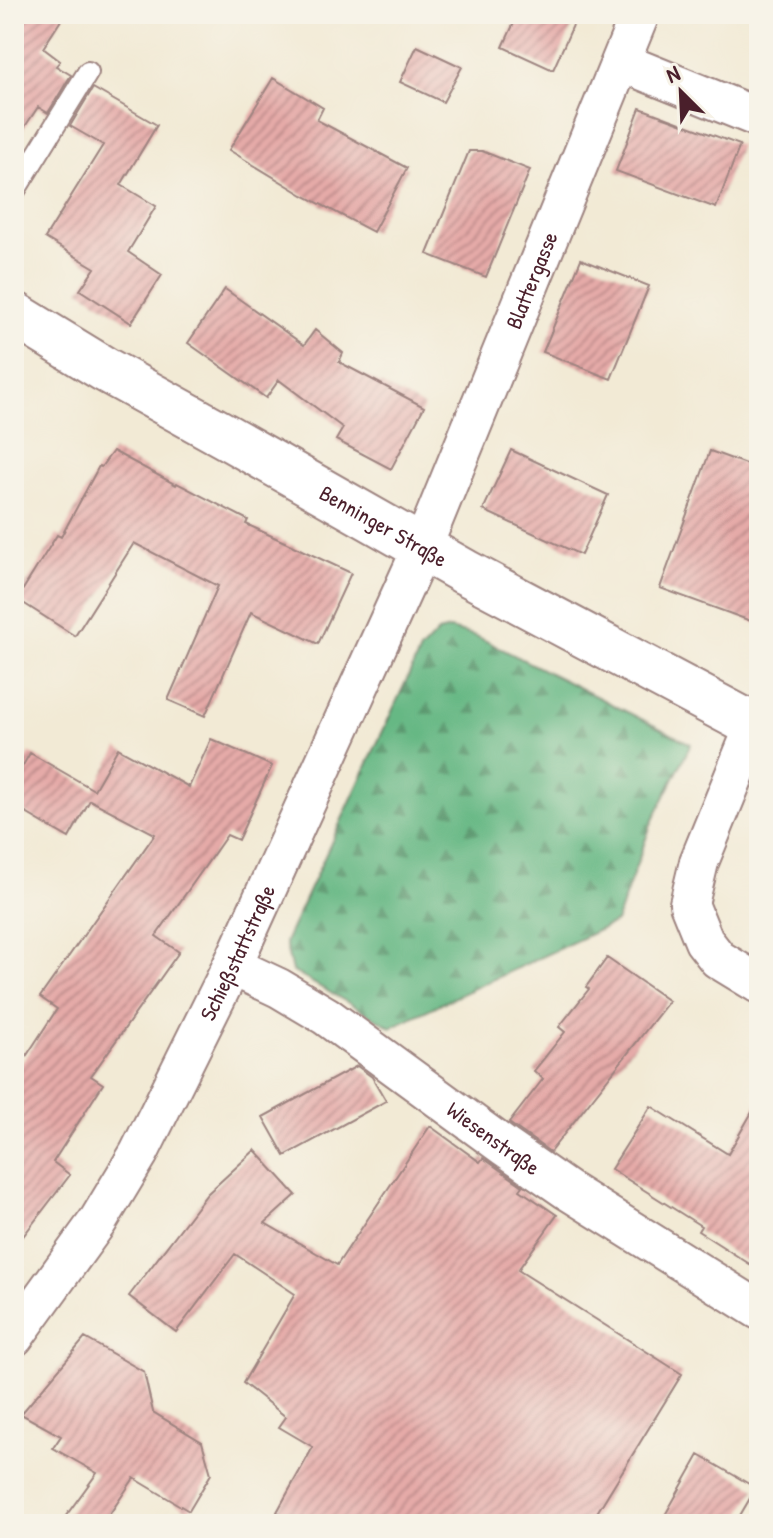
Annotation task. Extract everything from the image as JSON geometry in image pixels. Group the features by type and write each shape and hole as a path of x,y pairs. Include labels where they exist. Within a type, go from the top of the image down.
{"street":[{"name":"Blattergasse","path":"422,548 640,14"},
{"path":"621,62 759,118"},
{"name":"Benninger Straße","path":"14,314 104,369 422,548 757,728"},
{"name":"Schießstattstraße","path":"14,1337 27,1290 98,1221 139,1153 232,966 422,548"},
{"path":"757,728 699,862 689,904 704,941 718,959 759,984"},
{"name":"Wiesenstraße","path":"232,966 279,988 326,1016 567,1190 759,1310"}],"lane":[{"path":"14,192 88,72"}],"green space":[{"path":"450,629 476,636 691,744 652,822 616,922 391,1027 292,971 285,942 420,651 438,632"}],"building":[{"path":"14,14 65,14 43,48 60,61 56,66 71,75 48,113 38,107 14,143"},
{"path":"518,14 578,14 553,70 503,47"},
{"path":"417,46 462,67 443,102 400,82"},
{"path":"273,78 323,108 317,120 407,168 373,232 303,195 229,150"},
{"path":"93,88 157,125 121,185 156,206 128,252 162,275 131,323 80,290 95,268 45,238 103,145 70,126"},
{"path":"640,108 740,145 716,208 616,171"},
{"path":"469,151 482,151 530,170 486,277 427,254"},
{"path":"581,259 649,286 611,379 543,352"},
{"path":"225,289 304,345 315,330 343,353 339,362 424,407 391,469 336,440 343,428 279,380 266,398 188,343"},
{"path":"511,450 608,495 581,555 483,510"},
{"path":"113,451 248,520 246,524 351,573 318,644 251,612 205,716 168,700 218,586 134,543 75,636 17,599 57,535 61,537 99,466"},
{"path":"710,451 759,469 759,624 660,588"},
{"path":"211,739 272,766 238,840 227,835 156,936 179,952 91,1076 103,1084 53,1162 70,1175 14,1248 14,1075 57,1009 40,997 155,834 90,800 69,838 14,806 14,781 30,753 94,790 118,748 189,787"},
{"path":"607,958 669,1001 550,1152 509,1123 543,1079 534,1071 565,1032 559,1027 589,989 586,987"},
{"path":"357,1066 372,1077 386,1101 285,1156 263,1117"},
{"path":"759,1100 759,1270 698,1231 701,1226 611,1169 651,1106 728,1154"},
{"path":"430,1126 480,1162 483,1158 523,1186 520,1190 557,1215 518,1270 682,1374 590,1524 297,1524 277,1512 313,1447 279,1427 286,1417 243,1383 295,1294 235,1254 176,1332 129,1296 207,1194 255,1150 296,1195 265,1223 337,1265"},
{"path":"85,1338 144,1372 153,1412 202,1442 211,1474 189,1511 134,1478 103,1524 60,1524 97,1473 53,1448 61,1436 21,1414"},
{"path":"699,1455 756,1488 735,1524 660,1524"}]}
